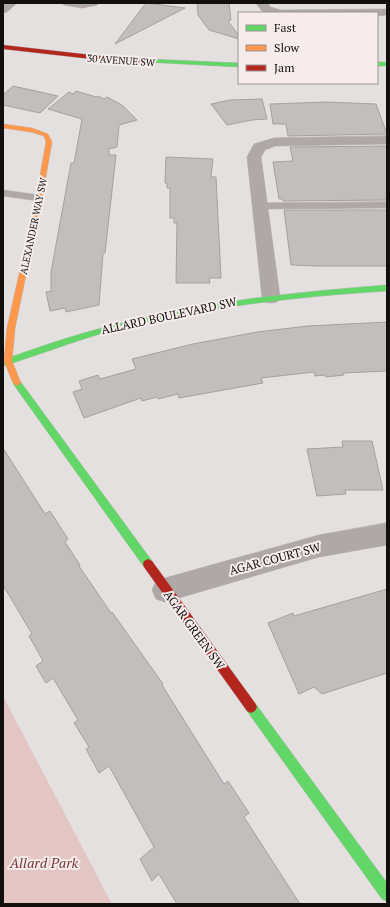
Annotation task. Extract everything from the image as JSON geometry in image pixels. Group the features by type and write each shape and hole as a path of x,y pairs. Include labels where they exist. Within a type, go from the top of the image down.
{"street":[{"path":"3,10 11,3"},
{"path":"68,3 93,3"},
{"path":"262,3 266,9 281,12 387,12"},
{"name":"30 AVENUE SW","path":"3,48 118,60 238,65"},
{"name":"ALEXANDER WAY SW","path":"3,126 40,132 48,138 49,148 11,328 6,362"},
{"path":"271,297 259,206 254,157 255,152 262,145 284,141 387,140"},
{"name":"ALLARD BOULEVARD SW","path":"6,362 75,338 121,325 194,308 322,291 387,288"},
{"name":"AGAR GREEN SW","path":"6,362 18,386 387,894"},
{"name":"AGAR COURT SW","path":"165,590 319,546 387,534"}],"lane":[{"path":"3,194 39,198"},
{"path":"259,206 387,205"}],"green space":[{"name":"Allard Park","path":"3,696 112,904 3,904"}],"building":[{"path":"146,3 185,8 115,44"},
{"path":"197,3 229,3 231,20 228,21 238,35 238,39 209,30 198,15"},
{"path":"13,86 58,96 40,113 3,105 3,95"},
{"path":"76,91 96,97 98,96 104,99 107,97 122,105 137,120 119,125 117,147 109,149 109,155 116,155 105,253 103,253 99,305 66,312 65,308 50,311 46,292 51,291 51,272 71,163 74,163 82,119 48,109 69,92 73,94"},
{"path":"262,99 267,119 252,120 227,125 211,104 230,100"},
{"path":"327,102 376,104 387,134 288,136 286,124 273,124 270,104"},
{"path":"387,146 387,200 283,201 282,199 279,199 273,162 293,161 290,147"},
{"path":"166,157 213,159 211,177 216,177 221,278 209,278 210,283 176,283 177,223 174,223 174,218 170,218 170,188 167,188 167,183 165,183"},
{"path":"284,210 387,210 387,266 291,265"},
{"path":"387,322 387,371 343,373 344,375 326,377 325,375 315,376 314,372 261,378 263,383 179,398 178,394 142,401 141,398 84,418 73,392 82,389 79,381 98,375 100,379 136,369 132,359 193,344 257,332 308,326"},
{"path":"342,441 372,441 383,490 345,490 346,494 317,496 307,449 343,447"},
{"path":"3,448 45,514 50,511 68,539 65,542 80,565 79,566 163,684 162,685 224,784 228,781 249,813 244,817 300,904 177,904 159,874 152,881 140,859 154,847 109,766 99,773 86,749 89,747 74,723 78,720 53,678 46,683 36,666 43,661 29,636 32,634 3,585"},
{"path":"387,589 387,673 322,694 314,687 299,694 268,623 293,613 294,616"}],"traffic: fast":[{"path":"147,61 238,65"},
{"path":"378,64 387,64"},
{"path":"3,363 56,345 128,324 206,308 266,299 387,288"},
{"path":"17,383 148,564"},
{"path":"251,707 387,894"}],"traffic: slow":[{"path":"3,126 32,130 46,135 49,142 39,198 11,328 8,361 17,383"}],"traffic: jam":[{"path":"3,47 118,60 147,61"},
{"path":"148,564 251,707"}]}
